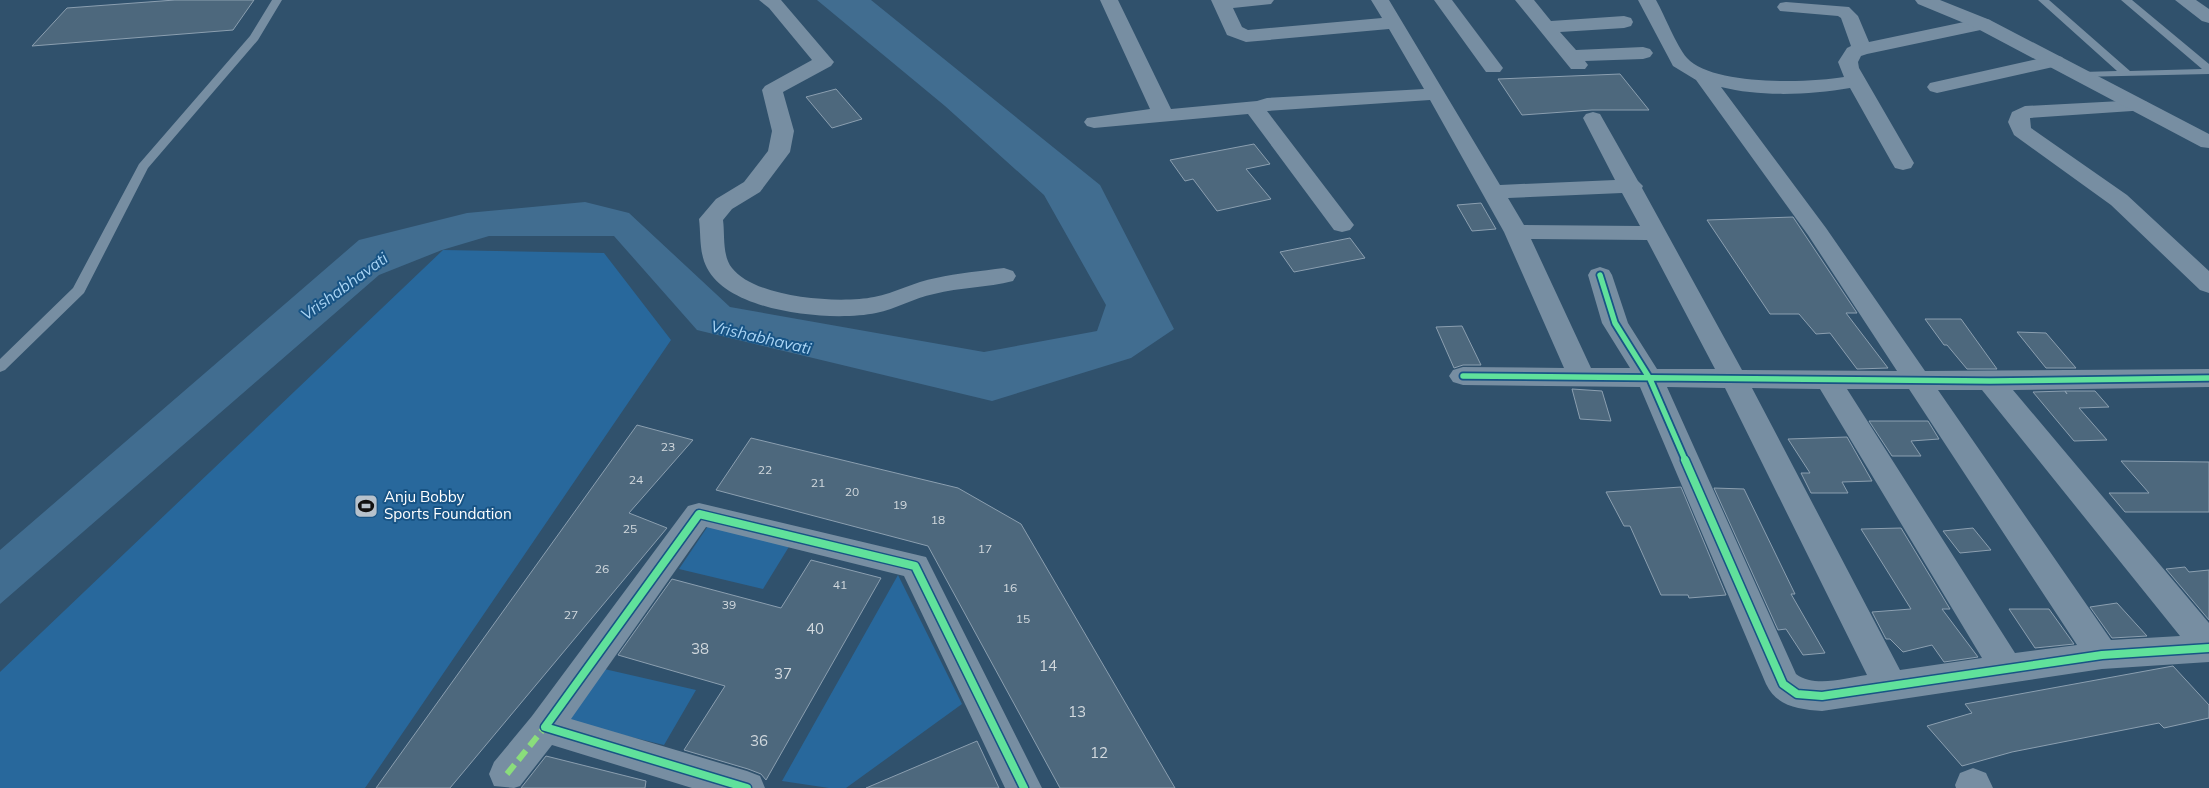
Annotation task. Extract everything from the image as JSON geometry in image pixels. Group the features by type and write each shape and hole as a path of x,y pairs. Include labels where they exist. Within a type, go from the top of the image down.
{"street":[{"path":"768,0 775,4 824,62 772,90 783,131 779,152 752,187 724,204 711,219 714,253 723,274 749,292 820,307 846,308 875,305 926,288 1004,276"},
{"path":"1109,0 1162,114"},
{"path":"1264,0 1221,2 1234,31 1246,36 1394,23"},
{"path":"1380,0 1516,232 1582,375"},
{"path":"1443,0 1493,68"},
{"path":"1524,0 1575,60 1643,53"},
{"path":"1647,0 1680,62 1702,76 1739,85 1821,87 1856,81"},
{"path":"1924,0 1983,24 2209,142"},
{"path":"2184,0 2209,18"},
{"path":"1786,7 1843,5 1862,49"},
{"path":"1546,27 1624,22"},
{"path":"1903,163 1847,65 1854,52 1983,24"},
{"path":"1937,87 2055,62"},
{"path":"1702,76 1818,233 2102,655"},
{"path":"1094,122 1162,114 1170,116 1257,107 1267,104 1436,94"},
{"path":"2140,106 2025,112 2019,116 2018,122 2021,131 2128,207 2209,285"},
{"path":"1257,107 1256,112 1342,225"},
{"path":"1593,118 1632,186 1654,233 1733,377 1890,685"},
{"path":"1492,192 1632,186"},
{"path":"1516,232 1654,233"},
{"path":"1600,275 1615,323 1650,379 1783,684 1797,694 1822,696 2102,655 2209,648"},
{"path":"1463,376 1582,375 1650,379 1733,377 1828,380 1915,379 1990,381 2209,378"},
{"path":"1828,380 2006,668"},
{"path":"1990,381 2209,648"},
{"path":"507,774 545,727 699,514 915,566 1024,788"},
{"path":"545,727 747,788"}],"lane":[{"path":"0,367 79,290 143,167 254,38 276,0"},
{"path":"2043,0 2127,74"},
{"path":"2082,76 2204,72 2209,69 2126,0"}],"shaded area":[{"name":"Anju Bobby Sports Foundation","path":"443,250 604,253 671,340 365,788 0,788 0,672"},
{"path":"708,526 790,545 763,589 679,569"},
{"path":"898,575 962,704 846,788 829,788 782,781"},
{"path":"600,668 696,690 664,745 565,721"}],"water":[{"name":"Vrishabhavati","path":"817,0 871,0 1100,185 1174,329 1131,358 992,401 697,330 614,236 489,236 442,250 379,275 0,604 0,550 359,240 467,213 585,202 629,213 730,307 984,352 1097,331 1106,305 1044,195 945,106"}],"building":[{"path":"175,0 254,0 233,30 32,46 67,8"},
{"path":"1620,74 1649,110 1592,110 1522,115 1498,79"},
{"path":"836,89 862,119 832,128 806,97"},
{"path":"1254,144 1270,164 1246,169 1271,199 1217,211 1193,179 1185,181 1170,160"},
{"path":"1481,203 1496,229 1472,231 1457,205"},
{"path":"1793,217 1857,313 1846,313 1888,368 1857,369 1830,333 1816,334 1799,314 1770,314 1707,220"},
{"path":"1350,238 1365,258 1294,272 1280,252"},
{"path":"1925,319 1961,319 1997,369 1967,369 1947,345 1944,345"},
{"path":"1462,326 1481,365 1463,365 1454,368 1436,327"},
{"path":"2017,332 2046,333 2076,368 2046,368"},
{"path":"1572,389 1602,391 1611,421 1580,419"},
{"path":"2095,391 2109,407 2079,408 2107,440 2074,441 2033,392"},
{"path":"1869,421 1928,421 1939,439 1911,441 1921,456 1892,456"},
{"path":"637,425 693,440 629,513 667,528 450,788 376,788"},
{"path":"1847,437 1872,481 1842,482 1848,493 1811,493 1801,473 1810,473 1788,439"},
{"path":"751,438 958,488 1021,524 1175,788 1060,788 928,546 716,490"},
{"path":"2121,461 2209,462 2209,512 2125,512 2109,493 2149,493"},
{"path":"1681,487 1726,595 1689,598 1688,595 1661,595 1630,526 1624,526 1606,492"},
{"path":"1714,488 1744,489 1795,594 1791,594 1825,653 1803,655 1786,629 1778,630"},
{"path":"1901,528 1950,609 1942,609 1978,657 1944,662 1932,645 1903,652 1890,639 1886,639 1872,612 1911,609 1861,529"},
{"path":"1973,528 1991,550 1960,553 1943,531"},
{"path":"811,560 881,578 766,780 761,774 748,769 684,750 725,686 618,655 672,579 781,608"},
{"path":"2185,567 2189,572 2209,570 2209,620 2166,569"},
{"path":"2117,603 2147,636 2112,638 2090,607"},
{"path":"2009,609 2049,609 2074,644 2035,648"},
{"path":"2173,666 2209,705 2209,718 2164,728 2159,723 2012,752 1962,766 1927,726 1972,713 1965,704"},
{"path":"977,741 999,788 866,788"},
{"path":"546,756 646,781 645,788 521,788"}],"marked path":[{"path":"507,774 545,727"}],"cycle path":[{"path":"1600,275 1615,323 1650,379 1783,684 1797,694 1822,696 2102,655 2209,648"},
{"path":"1463,376 1990,381 2209,378"},
{"path":"747,788 545,727 699,514 915,566 1024,788"}],"place":[{"name":"Anju Bobby Sports Foundation","path":"366,506"}]}
